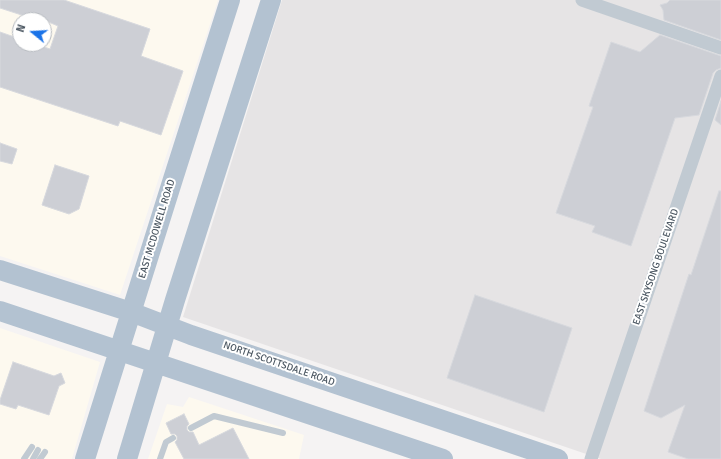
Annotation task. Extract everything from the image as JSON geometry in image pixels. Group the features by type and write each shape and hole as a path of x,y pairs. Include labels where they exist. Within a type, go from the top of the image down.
{"main road":[{"name":"EAST MCDOWELL ROAD","path":"85,459 230,0"},
{"path":"127,459 271,0"},
{"name":"NORTH SCOTTSDALE ROAD","path":"0,270 131,312 199,337 558,459"},
{"path":"0,311 443,459"}],"street":[{"path":"582,0 721,48"},
{"name":"EAST SKYSONG BOULEVARD","path":"591,459 721,76"}],"lane":[{"path":"191,428 214,416 283,433"},
{"path":"160,459 166,442 173,438"},
{"path":"24,459 38,450"},
{"path":"33,459 38,450"},
{"path":"38,450 40,459"}],"shaded area":[{"path":"0,0 218,0 120,295 0,256"},
{"path":"282,0 721,0 721,459 601,459 183,317"},
{"path":"0,328 100,362 72,459 0,459"},
{"path":"189,397 304,435 299,459 148,459 167,404 183,407"}],"building":[{"path":"0,0 64,0 150,29 141,56 183,71 161,135 120,121 118,126 0,87 0,32 12,36 12,52 52,52 52,43 58,26 52,23 52,12 12,12 0,8"},
{"path":"670,0 721,0 721,40 664,20 663,10 660,5 667,3"},
{"path":"660,35 721,56 721,68 713,73 699,115 675,118 631,246 592,232 595,226 556,213 593,107 589,106 611,42 640,52"},
{"path":"721,101 721,125 715,120"},
{"path":"0,143 17,149 12,164 0,161"},
{"path":"55,165 89,176 79,209 69,214 42,205"},
{"path":"719,191 721,191 721,459 688,459 668,452 685,405 661,418 644,411 689,274 691,275"},
{"path":"475,295 572,328 544,412 447,378"},
{"path":"13,362 54,376 61,373 65,383 59,386 49,415 18,405 16,409 0,404"},
{"path":"184,414 189,424 187,426 187,430 189,432 193,432 199,445 233,428 249,459 184,459 175,442 177,440 177,436 175,434 171,434 166,423"}]}
